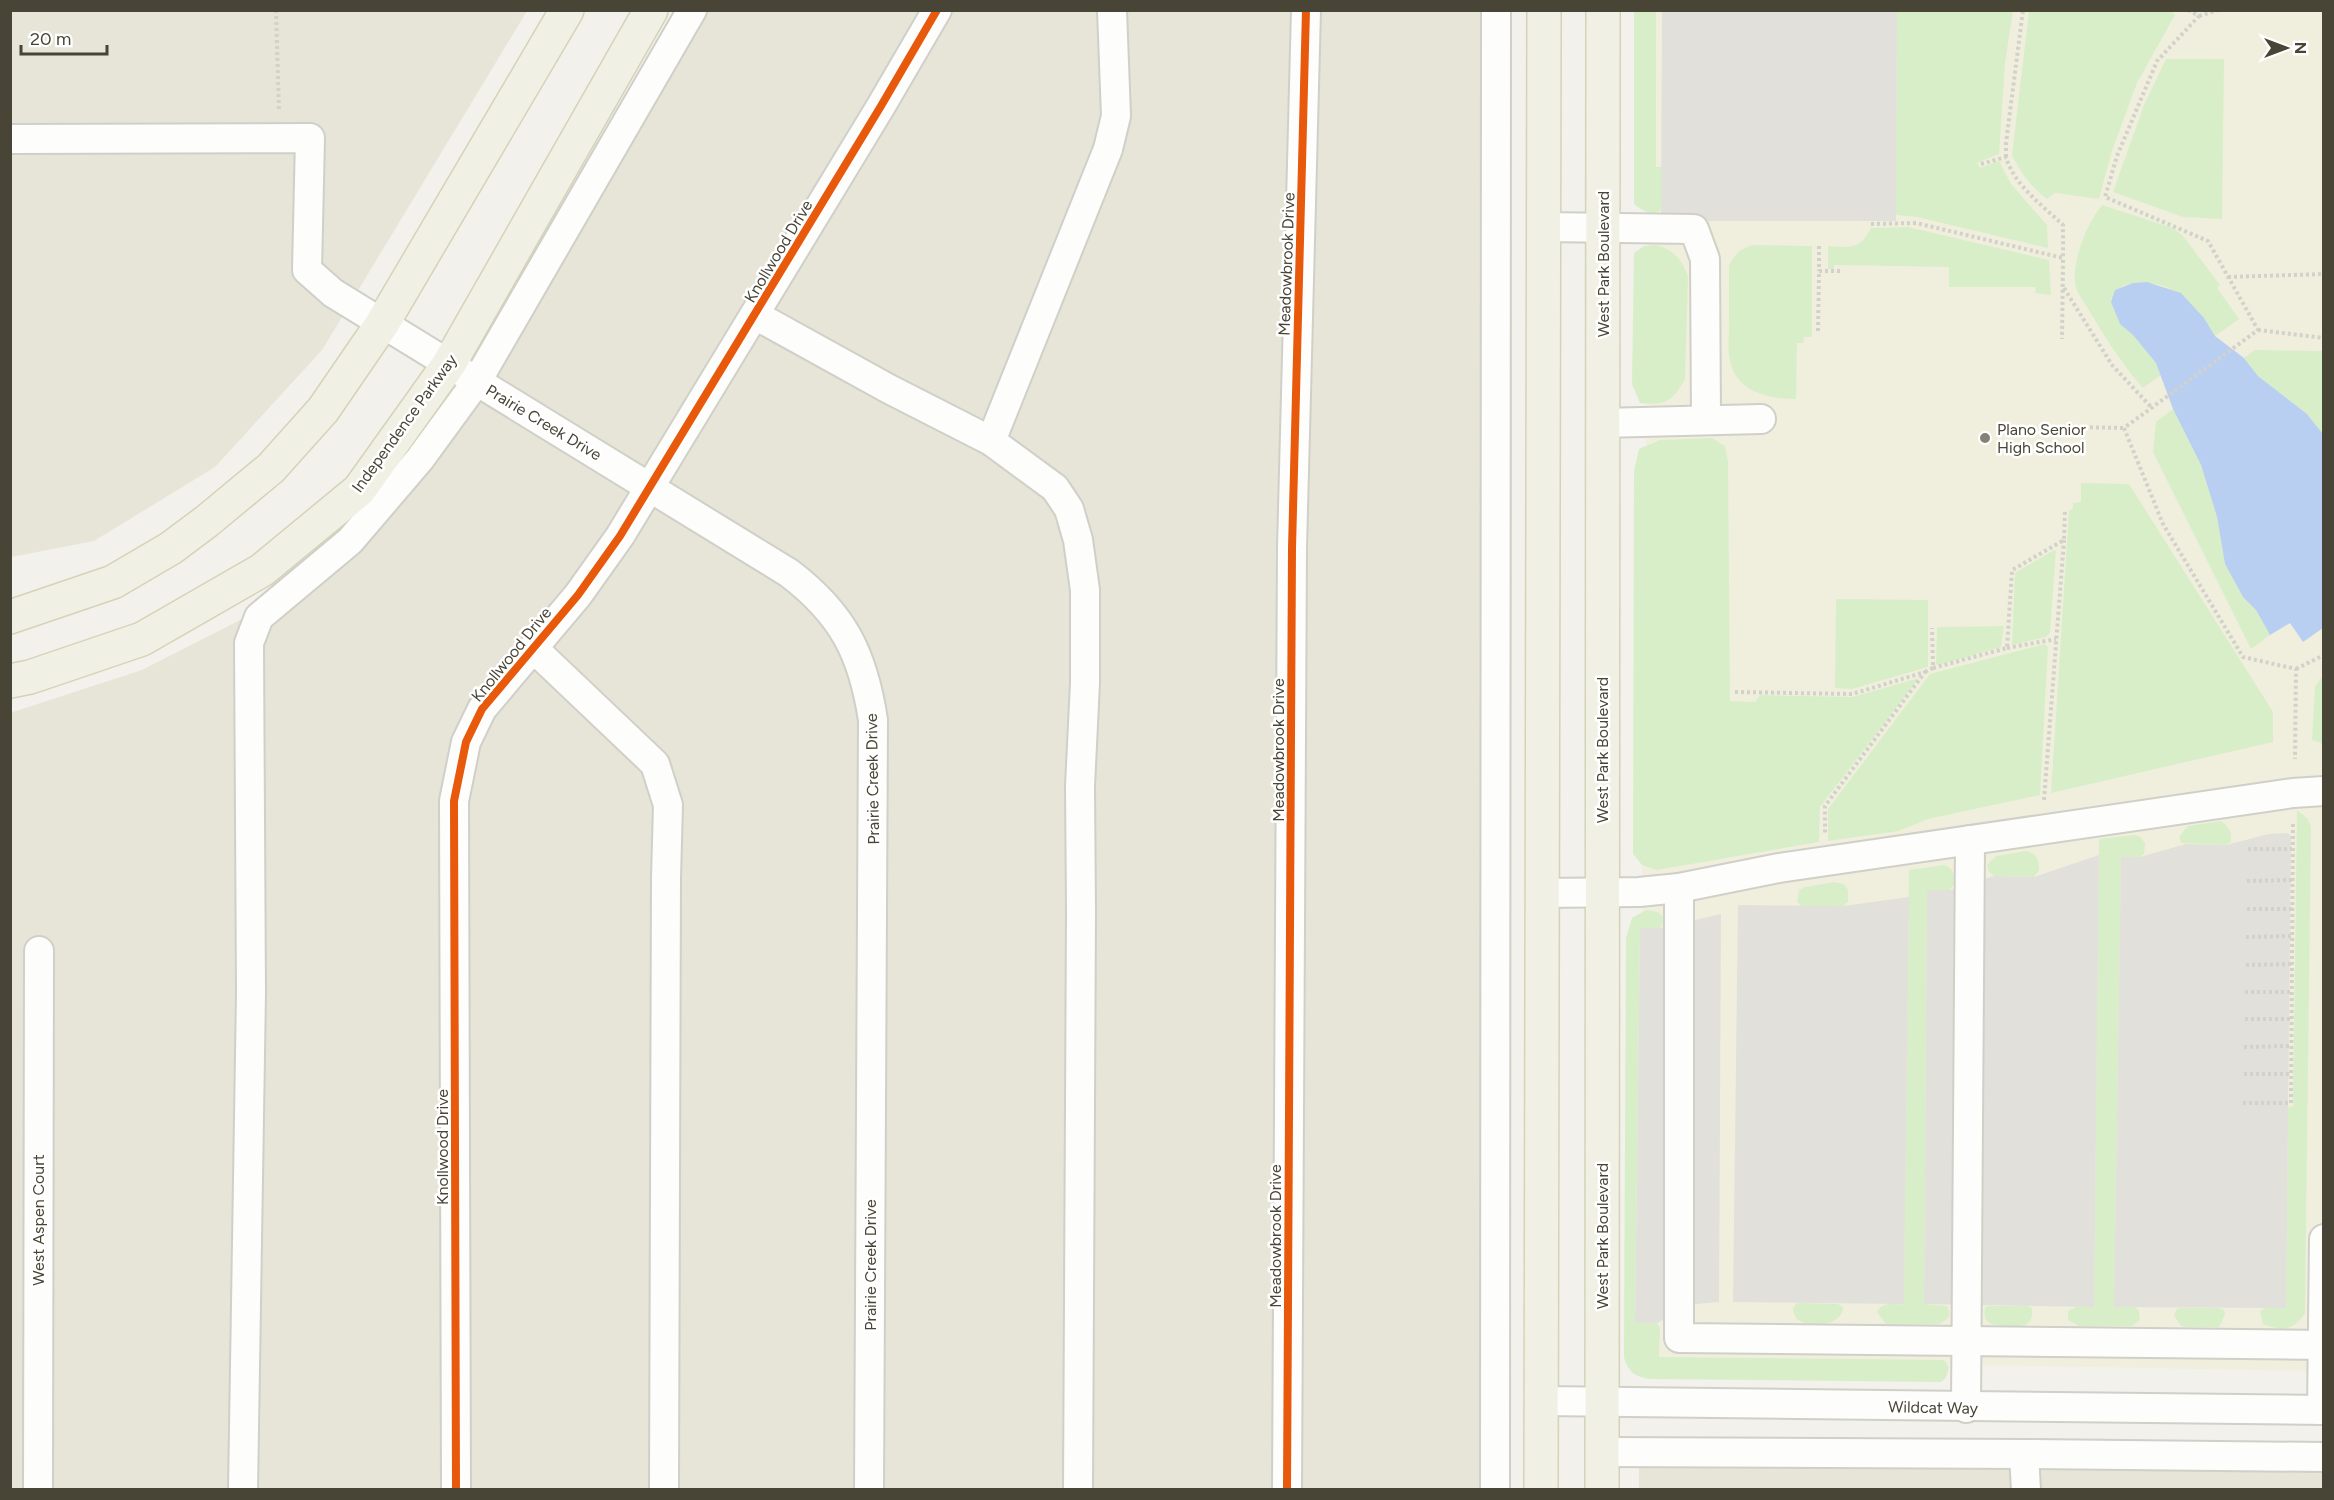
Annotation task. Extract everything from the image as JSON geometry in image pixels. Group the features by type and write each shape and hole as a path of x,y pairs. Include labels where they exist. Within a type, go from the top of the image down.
{"main road":[{"path":"10,616 113,582 171,548 271,468 323,410 382,324 567,10"},
{"name":"Independence Parkway","path":"10,681 30,677 142,639 262,570 359,489 449,364 651,10"},
{"path":"1541,1490 1544,10"},
{"name":"West Park Boulevard","path":"1602,1490 1603,10"}],"street":[{"path":"243,1490 251,993 249,643 259,616 350,541 420,459 477,381 693,10"},
{"name":"Knollwood Drive","path":"456,1490 454,801 466,742 482,709 578,595 651,488 937,10"},
{"path":"992,441 1108,149 1116,116 1112,10"},
{"name":"Meadowbrook Drive","path":"1287,1490 1292,548 1306,10"},
{"path":"1495,1490 1496,10"},
{"path":"10,139 281,138"},
{"name":"Prairie Creek Drive","path":"281,138 310,138 307,270 333,293 382,324 789,573 805,585 837,620 857,653 868,685 873,720 869,1490"},
{"path":"1542,227 1694,229 1705,259 1706,419"},
{"path":"754,315 889,389 992,441 1055,488 1069,509 1078,540 1085,590 1085,683 1080,786 1078,1490"},
{"path":"1602,423 1761,419"},
{"path":"533,648 655,764 668,805 664,1490"},
{"path":"1541,893 1602,893 1679,888 1779,868 2293,793 2324,791"},
{"path":"1966,1408 1970,840"},
{"path":"1679,888 1679,1338 2323,1345"},
{"name":"West Aspen Court","path":"38,1490 39,951"},
{"path":"2323,1410 2324,1239"},
{"name":"Wildcat Way","path":"1542,1401 1966,1408 2323,1410"},
{"path":"1602,1452 2324,1457"},
{"path":"2024,1454 2026,1490"}],"path":[{"path":"276,10 281,138"},
{"path":"2023,10 2006,157 2008,164 2025,189 2063,225 2062,339"},
{"path":"2188,10 2199,16"},
{"path":"2218,10 2199,16 2157,61 2117,156 2105,197 2208,241 2258,330"},
{"path":"1981,164 2006,157"},
{"path":"1871,224 1916,223 2063,258"},
{"path":"1818,331 1820,246"},
{"path":"1820,271 1842,272"},
{"path":"2228,277 2324,274"},
{"path":"2063,286 2112,365 2152,408"},
{"path":"2078,427 2124,428 2258,330 2324,338"},
{"path":"2124,428 2163,524 2243,657 2296,669 2324,655"},
{"path":"2044,805 2064,540 2064,509"},
{"path":"2007,648 2012,570 2064,540"},
{"path":"1932,628 1933,668"},
{"path":"1735,692 1852,694 1933,668 2007,648 2056,639"},
{"path":"2295,759 2296,669"},
{"path":"1825,836 1825,806 1925,672"},
{"path":"2243,1103 2290,1103 2293,819"},
{"path":"2248,849 2292,849"},
{"path":"2247,881 2292,880"},
{"path":"2247,909 2292,909"},
{"path":"2246,937 2292,936"},
{"path":"2246,965 2291,964"},
{"path":"2245,992 2291,992"},
{"path":"2245,1019 2291,1019"},
{"path":"2244,1047 2291,1046"},
{"path":"2244,1074 2290,1074"}],"shaded area":[{"path":"10,11 527,11 322,350 215,467 94,541 11,557"},
{"path":"681,11 1509,11 1512,391 1509,1489 11,1489 10,713 142,670 250,615 396,481"},
{"name":"Plano Senior High School","path":"1651,11 2323,11 2323,1371 1637,1359"},
{"path":"1662,11 1897,11 1896,221 1661,221"},
{"path":"2287,833 2291,836 2286,1308 2114,1307 2121,857 2140,857 2186,844 2226,845 2269,834"},
{"path":"2099,855 2094,1307 1924,1304 1927,890 1949,890 1994,876 2034,877"},
{"path":"1909,897 1904,1304 1733,1302 1738,905 1843,906"},
{"path":"1721,914 1719,1302 1695,1304 1657,1323 1635,1323 1640,928 1660,928"},
{"path":"2324,1456 2323,1490 1639,1490 1639,1457"}],"green space":[{"path":"2171,10 2175,15 2137,83 2112,151 2099,199 2055,193 2047,199 2027,179 2012,155 2029,11"},
{"path":"1634,11 1656,11 1656,167 1681,167 1671,196 1661,210 1654,213 1645,211 1634,204"},
{"path":"1897,11 2013,11 2005,63 1999,154 1977,163 1980,168 1999,161 2011,184 2047,225 2048,248 1917,217 1896,215"},
{"path":"2166,59 2224,59 2222,219 2183,217 2113,192 2144,105"},
{"path":"2102,205 2173,228 2183,236 2220,285 2217,288 2239,319 2215,336 2188,301 2166,287 2138,283 2122,286 2111,302 2120,323 2156,363 2161,375 2143,388 2115,351 2076,288 2075,267 2081,244"},
{"path":"1908,227 2049,260 2051,295 2035,293 2036,287 1949,287 1949,267 1834,265 1834,269 1828,269 1828,246 1854,246 1863,240 1871,228"},
{"path":"1656,245 1676,256 1688,277 1685,379 1672,397 1662,403 1649,404 1640,403 1632,384 1634,253 1644,246"},
{"path":"1754,245 1812,246 1812,337 1804,337 1803,343 1797,343 1796,399 1763,395 1753,390 1744,385 1732,367 1729,355 1729,266 1738,252"},
{"path":"2255,350 2323,351 2323,434 2307,414 2258,376 2244,358"},
{"path":"2173,409 2201,465 2217,517 2225,564 2243,597 2256,610 2270,635 2251,649 2153,452 2156,422"},
{"path":"1712,438 1725,446 1728,461 1730,701 1755,702 1760,695 1852,697 1919,678 1820,807 1819,842 1657,870 1642,865 1633,854 1634,471 1639,449 1660,440"},
{"path":"2081,483 2129,484 2273,712 2273,742 2051,793 2069,510 2073,509 2073,503 2081,502"},
{"path":"2054,550 2056,551 2050,633 2046,637 2012,645 2015,573"},
{"path":"1836,599 1928,600 1928,667 1852,689 1835,688"},
{"path":"2004,626 2001,647 1936,664 1937,627"},
{"path":"2044,644 2048,647 2040,795 1928,819 1899,831 1828,841 1828,809 1930,674"},
{"path":"2323,676 2323,744 2312,740 2315,686"},
{"path":"2297,810 2308,819 2311,827 2305,1313 2297,1323 2282,1329 2263,1324 2260,1311 2266,1308 2286,1308 2288,1107 2293,1106"},
{"path":"2221,821 2228,827 2231,835 2231,842 2226,845 2181,843 2179,837 2188,826"},
{"path":"2139,836 2145,843 2144,854 2140,857 2121,857 2114,1307 2134,1306 2139,1311 2140,1320 2132,1326 2079,1326 2068,1320 2068,1311 2076,1307 2094,1306 2099,839"},
{"path":"2026,851 2038,860 2039,870 2034,877 1994,876 1989,872 1987,865 1996,856"},
{"path":"1944,865 1953,873 1954,885 1949,890 1927,890 1924,1304 1947,1306 1950,1314 1939,1324 1886,1324 1877,1312 1879,1309 1889,1304 1904,1304 1909,870"},
{"path":"1834,882 1844,884 1848,890 1848,902 1843,906 1802,906 1797,902 1799,890"},
{"path":"1646,910 1661,914 1664,920 1660,928 1640,929 1635,1323 1657,1323 1660,1328 1659,1357 1944,1360 1949,1367 1946,1378 1941,1382 1650,1379 1640,1377 1630,1370 1624,1357 1626,938 1632,918"},
{"path":"1799,1303 1838,1304 1843,1307 1837,1319 1815,1325 1801,1322 1796,1318 1793,1309"},
{"path":"1988,1306 2027,1306 2032,1308 2032,1318 2022,1326 1990,1324 1984,1314"},
{"path":"2180,1308 2219,1308 2224,1310 2225,1315 2219,1327 2186,1327 2181,1326 2174,1315"}],"water":[{"path":"2147,282 2181,293 2204,318 2215,336 2244,358 2258,376 2307,414 2323,434 2323,628 2303,642 2290,623 2270,635 2256,610 2243,597 2225,564 2217,517 2201,465 2173,409 2156,363 2133,335 2120,324 2111,302 2115,290 2133,283"}],"cycle path":[{"path":"456,1490 454,801 466,742 482,709 578,595 620,536 937,10"},
{"path":"1287,1490 1292,548 1306,10"}],"place":[{"name":"Plano Senior High School","path":"1985,438"}]}
